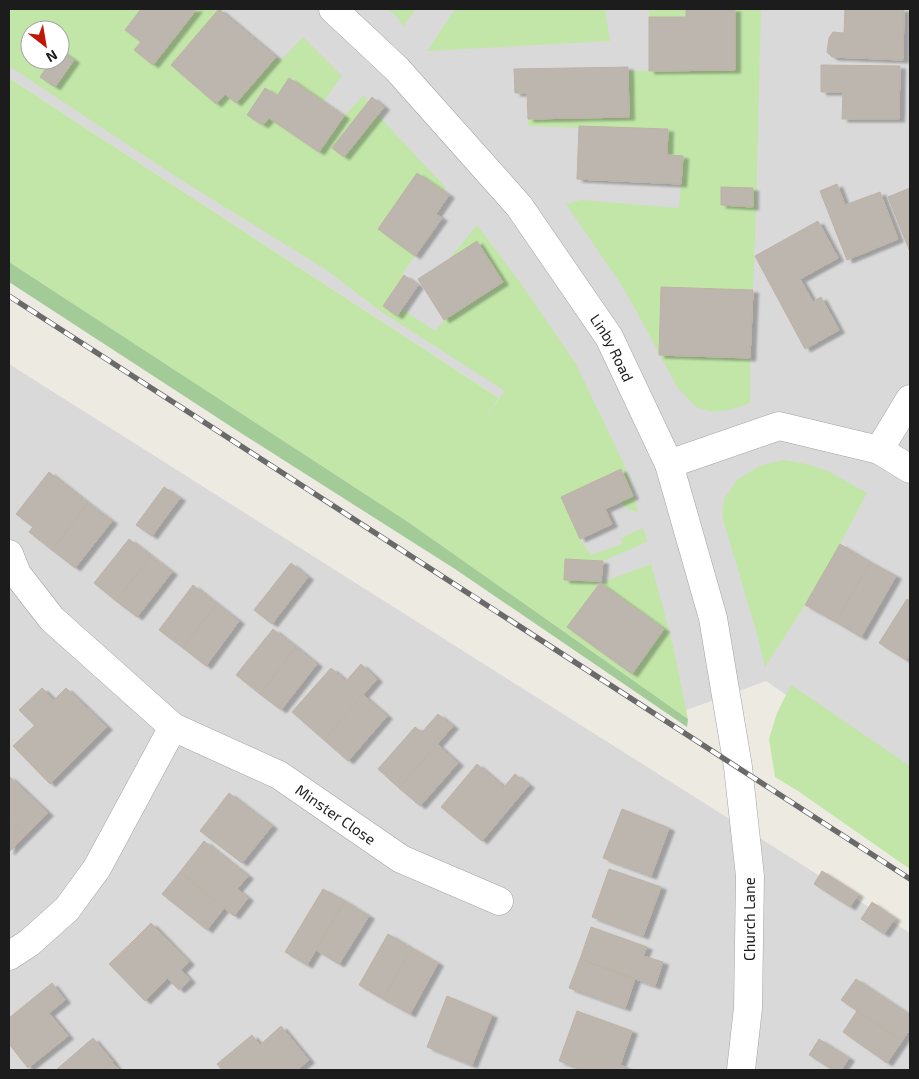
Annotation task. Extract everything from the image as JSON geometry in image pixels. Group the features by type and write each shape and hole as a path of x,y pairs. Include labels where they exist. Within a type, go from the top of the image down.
{"street":[{"name":"Linby Road","path":"333,9 397,69 519,206 609,337 669,464 713,618 738,767"},
{"path":"879,450 910,399"},
{"path":"669,464 779,426 879,450 910,469"},
{"name":"Minster Close","path":"9,554 17,574 52,619 173,727 279,775 401,859 499,901"},
{"path":"9,956 29,943 67,909 97,868 173,727"},
{"name":"Church Lane","path":"738,767 750,876 748,1008 740,1070"}],"shaded area":[{"path":"9,9 910,9 910,780 766,681 681,712 408,522 499,398 9,78"},
{"path":"9,364 910,933 910,1070 9,1070"}],"green space":[{"path":"9,9 141,9 125,30 141,42 134,50 153,65 197,9 219,9 171,65 216,104 225,94 236,103 276,57 280,61 303,37 342,76 323,102 277,96 247,115 263,125 269,118 319,152 344,116 364,95 368,102 332,148 344,157 377,114 445,187 444,192 417,173 378,229 415,256 383,306 397,316 402,309 435,331 444,320 503,282 477,242 450,258 477,225 522,285 576,364 623,462 638,512 630,510 620,502 633,496 620,469 561,497 580,539 591,555 622,544 621,538 643,528 647,542 564,579 597,581 598,585 568,627 632,673 664,629 600,583 651,564 672,641 688,719 408,522 9,262 9,78 499,398 479,426 505,391 380,311 328,271 175,176 9,66"},
{"path":"388,9 416,9 403,26 398,18"},
{"path":"455,9 605,9 610,41 427,51"},
{"path":"649,9 686,9 686,17 649,17"},
{"path":"735,9 761,9 753,290 660,355 620,283 566,204 581,200 679,208 683,156 667,155 668,131 528,126 528,119 629,117 628,71 735,70"},
{"path":"9,262 408,522 688,719 687,727 455,569 9,282"},
{"path":"660,355 750,358 750,403 733,409 713,412 696,407 677,387"},
{"path":"784,460 807,464 828,471 867,493 805,605 765,667 722,516 724,499 738,479 762,465"},
{"path":"791,685 910,766 910,869 775,777 769,739 777,713"}],"building":[{"path":"141,9 197,9 153,65 134,50 141,42 125,30"},
{"path":"219,9 276,57 236,103 225,94 216,104 171,65"},
{"path":"686,9 735,9 735,70 649,71 649,17 686,17"},
{"path":"845,9 904,9 903,60 832,57 827,52 829,38 833,32 844,33"},
{"path":"70,57 74,60 70,66"},
{"path":"821,65 900,66 899,119 842,119 843,92 821,92"},
{"path":"628,67 629,117 528,119 527,93 515,93 514,69"},
{"path":"45,70 67,70 55,87 40,77"},
{"path":"289,78 344,116 319,152 269,118 263,125 247,115 265,88 277,96"},
{"path":"372,97 384,107 344,157 332,148"},
{"path":"579,126 668,129 667,155 683,156 681,184 577,179"},
{"path":"417,173 449,195 436,214 442,218 415,256 378,229"},
{"path":"837,184 845,205 880,192 898,239 847,260 820,191"},
{"path":"721,187 753,188 753,207 721,205"},
{"path":"910,188 910,252 888,197"},
{"path":"818,221 838,258 800,279 813,302 821,297 839,330 805,349 755,256"},
{"path":"477,241 503,282 444,320 418,279"},
{"path":"404,275 418,285 397,316 383,306"},
{"path":"661,287 753,290 750,358 659,355"},
{"path":"621,469 633,496 605,509 612,524 580,539 561,497"},
{"path":"49,472 88,503 52,550 29,532 33,527 16,514"},
{"path":"164,487 180,498 152,536 136,525"},
{"path":"88,503 112,521 75,568 52,550"},
{"path":"129,539 151,556 116,601 94,583"},
{"path":"840,544 870,562 836,622 805,605"},
{"path":"151,556 172,572 137,617 116,601"},
{"path":"565,559 603,561 601,581 564,580"},
{"path":"870,562 896,576 861,637 836,622"},
{"path":"291,563 308,577 272,624 254,610"},
{"path":"600,583 664,629 632,674 567,627"},
{"path":"193,585 217,604 183,648 159,630"},
{"path":"907,599 910,601 910,654 906,660 879,643"},
{"path":"217,604 239,621 206,666 183,648"},
{"path":"273,629 296,647 260,694 236,675"},
{"path":"296,647 317,664 281,710 260,694"},
{"path":"361,664 377,679 324,740 292,712 331,668 346,681"},
{"path":"42,688 54,700 66,688 107,727 72,762 19,710"},
{"path":"363,695 387,716 348,761 324,740"},
{"path":"438,714 453,726 399,788 378,769 415,727 422,732"},
{"path":"35,725 72,762 50,784 13,746"},
{"path":"437,744 458,763 420,806 399,788"},
{"path":"477,764 504,787 515,774 529,785 482,841 441,807"},
{"path":"9,776 48,813 27,834 9,816"},
{"path":"229,793 272,826 242,863 200,831"},
{"path":"622,809 669,828 651,876 603,858"},
{"path":"9,816 27,834 9,852"},
{"path":"204,841 248,876 237,889 248,898 234,916 180,872"},
{"path":"609,869 661,887 643,936 592,917"},
{"path":"822,871 858,894 850,907 814,884"},
{"path":"180,872 224,908 207,930 162,894"},
{"path":"323,889 345,901 307,965 285,952"},
{"path":"345,901 369,916 339,964 316,950"},
{"path":"872,902 895,918 884,934 861,919"},
{"path":"151,923 189,962 181,970 190,980 179,990 132,942"},
{"path":"591,927 647,947 643,956 663,962 655,986 580,959"},
{"path":"388,934 412,948 383,999 359,985"},
{"path":"132,942 168,978 145,1001 109,964"},
{"path":"412,948 438,963 410,1014 383,999"},
{"path":"580,959 635,979 625,1008 569,988"},
{"path":"856,979 910,1015 910,1029 902,1041 841,1000"},
{"path":"52,983 65,1000 49,1013 68,1036 28,1068 9,1044 9,1018"},
{"path":"447,996 492,1015 472,1065 427,1047"},
{"path":"577,1011 632,1031 620,1065 628,1068 628,1070 585,1070 559,1061"},
{"path":"857,1011 902,1041 887,1063 843,1032"},
{"path":"281,1026 309,1060 297,1070 222,1070 217,1064 252,1035 260,1045"},
{"path":"93,1038 113,1062 103,1070 56,1070"},
{"path":"819,1039 849,1058 841,1070 833,1070 809,1055"},
{"path":"112,1062 119,1070 103,1070"}],"railway":[{"path":"9,296 910,879"}]}
